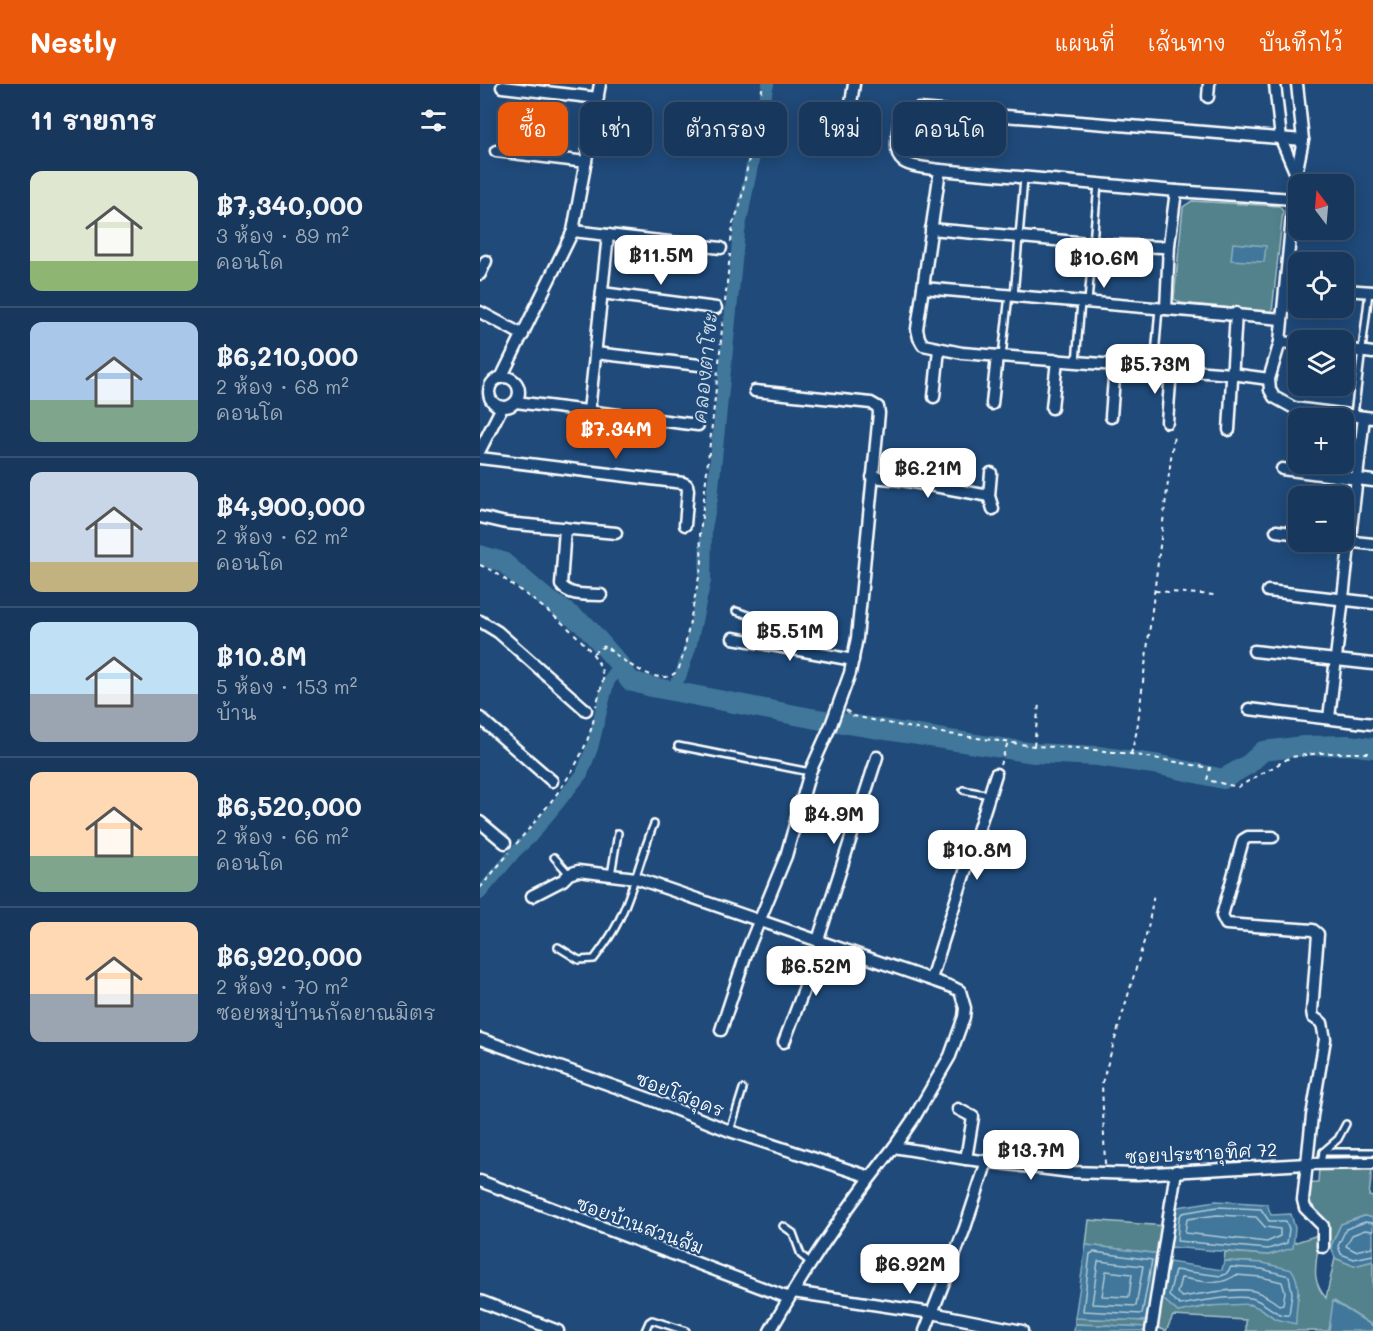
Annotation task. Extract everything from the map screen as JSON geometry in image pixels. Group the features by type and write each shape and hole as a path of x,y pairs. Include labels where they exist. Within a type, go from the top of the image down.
{"street":[{"path":"600,84 573,231 501,378 492,385 490,398 502,407 516,402 698,425"},
{"path":"851,102 854,84"},
{"path":"1208,97 1209,84"},
{"path":"1275,84 1281,139 1296,174"},
{"path":"1296,174 1303,140 1297,84"},
{"path":"502,87 529,87 598,98"},
{"path":"1288,199 1176,191 906,165 897,157 900,118 909,111 918,109 1303,140"},
{"path":"496,151 586,162"},
{"path":"940,170 917,329 923,345 1000,356 1232,374 1269,380"},
{"path":"1163,308 1176,191"},
{"path":"931,229 1093,244 1156,247 1169,245"},
{"path":"573,231 721,248"},
{"path":"589,411 608,235"},
{"path":"1291,240 1280,342 1269,380 1270,390 1274,397 1294,408 1364,417 1354,498"},
{"path":"480,274 486,261"},
{"path":"923,288 1236,313 1282,319"},
{"path":"1354,291 1371,292"},
{"path":"602,293 716,308"},
{"path":"480,312 523,334"},
{"path":"1229,430 1236,313"},
{"path":"1280,342 1288,343"},
{"path":"934,397 939,349"},
{"path":"595,353 708,366"},
{"path":"992,404 1000,356"},
{"path":"1052,408 1057,360"},
{"path":"1111,417 1115,365"},
{"path":"1167,422 1171,370"},
{"path":"501,378 512,379 518,387 516,402"},
{"path":"480,379 492,385"},
{"path":"722,1030 747,951 786,855 810,772 836,712 853,660 873,477 878,407 871,403 755,391"},
{"path":"502,407 480,451 683,483 687,485 688,490 685,525"},
{"path":"1282,469 1373,481"},
{"path":"991,473 989,496 993,509"},
{"path":"873,477 989,496"},
{"path":"480,517 506,523 616,533"},
{"path":"564,528 561,585 572,593 602,595"},
{"path":"1276,531 1288,533"},
{"path":"1354,542 1373,544"},
{"path":"1329,718 1346,552"},
{"path":"1268,591 1373,603"},
{"path":"480,621 498,632 586,710"},
{"path":"733,638 853,660"},
{"path":"1254,651 1373,664"},
{"path":"1249,709 1373,724"},
{"path":"480,718 552,781"},
{"path":"784,1042 820,941 877,758"},
{"path":"931,979 996,774"},
{"path":"480,822 505,843"},
{"path":"1273,837 1248,837 1243,840 1222,916 1226,924 1313,930 1318,933 1312,1011 1313,1017 1322,1023 1325,1039 1312,1116 1303,1200 1305,1208 1323,1226 1323,1246"},
{"path":"532,896 578,871 636,878 960,991 966,1008 950,1056 914,1118 870,1177 791,1295 770,1331"},
{"name":"ซอยโสอุดร","path":"480,1039 646,1098 730,1131 870,1177"},
{"path":"958,1109 971,1114 974,1121 966,1159"},
{"name":"ซอยประชาอุทิศ 72","path":"894,1147 966,1159 1071,1172 1137,1174 1308,1164 1322,1157 1373,1163"},
{"path":"925,1331 965,1228 987,1161"},
{"path":"1151,1331 1176,1171"},
{"name":"ซอยบ้านสวนส้ม","path":"480,1181 791,1295 932,1313 1022,1331"},
{"path":"480,1301 558,1331"}],"lane":[{"path":"1000,356 1019,237 1024,177"},
{"path":"1076,362 1093,244 1098,184"},
{"path":"1364,417 1371,292"},
{"path":"1154,369 1163,308"},
{"path":"736,611 765,622 775,645"},
{"path":"678,746 810,772"},
{"path":"963,790 990,795"},
{"path":"558,947 579,960 594,959 619,922 636,878 642,851 654,824"},
{"path":"611,874 618,833"},
{"path":"554,857 569,874"},
{"path":"730,1131 743,1089"},
{"path":"1322,1157 1338,1139 1346,1124"},
{"path":"1322,1157 1373,1152"},
{"path":"783,1226 794,1233 801,1255 812,1264"},
{"path":"645,1331 652,1320 686,1331"}],"path":[{"path":"594,652 603,646 637,670 660,676 670,675 678,670 683,656 702,562 700,534 733,224 740,206 763,84"},
{"path":"1131,754 1137,730 1174,434"},
{"path":"480,565 495,572 578,636 594,652 603,678 590,734 562,789 480,888"},
{"path":"1155,591 1215,595"},
{"path":"1034,746 1039,704"},
{"path":"852,716 1034,746 1131,754 1210,768 1207,780 1238,787 1291,757 1320,753 1373,753"},
{"path":"996,774 1008,742"},
{"path":"1106,1173 1102,1083 1148,928 1154,894"}],"green space":[{"path":"1192,201 1279,206 1283,211 1272,312 1181,303 1174,299 1183,207"},
{"path":"1319,1168 1372,1169 1369,1196 1373,1197 1373,1218 1364,1216 1341,1224 1331,1246 1318,1248 1316,1269 1318,1286 1326,1298 1335,1258 1354,1266 1373,1261 1373,1326 1334,1301 1329,1331 1246,1331 1246,1320 1173,1316 1166,1331 1156,1327 1162,1298 1178,1312 1225,1304 1243,1304 1261,1309 1276,1319 1295,1312 1299,1293 1263,1263 1224,1261 1225,1252 1269,1255 1292,1248 1293,1243 1321,1234 1300,1184 1318,1183"},
{"path":"1089,1220 1165,1226 1160,1254 1086,1245"},
{"path":"1075,1318 1148,1321 1148,1327 1075,1324"}],"water":[{"path":"1233,243 1266,246 1264,262 1231,260"},
{"path":"1216,1201 1267,1204 1271,1215 1291,1214 1295,1228 1293,1248 1268,1255 1170,1247 1173,1215 1178,1207"},
{"path":"1365,1216 1373,1218 1373,1261 1354,1266 1335,1258 1331,1246 1341,1224"},
{"path":"1086,1245 1160,1254 1148,1321 1075,1318"},
{"path":"1224,1261 1263,1263 1292,1270 1298,1289 1296,1324 1276,1319 1250,1304 1206,1306 1178,1312 1162,1298 1169,1262 1222,1270"},
{"path":"1333,1301 1373,1326 1373,1331 1329,1331"},
{"path":"1075,1324 1148,1327 1147,1331 1074,1331"}],"waterway":[{"name":"คลองตาโซะ","path":"671,689 680,677 690,648 705,581 706,528 712,498 739,232 768,84"},
{"path":"480,555 503,562 544,597 586,626 619,664 630,681 652,687 811,718 1034,753 1098,756 1160,765 1223,779 1249,764 1263,751 1303,746 1349,745 1373,748"},
{"path":"480,894 516,851 531,837 582,774 592,748 608,683 619,664"}]}
